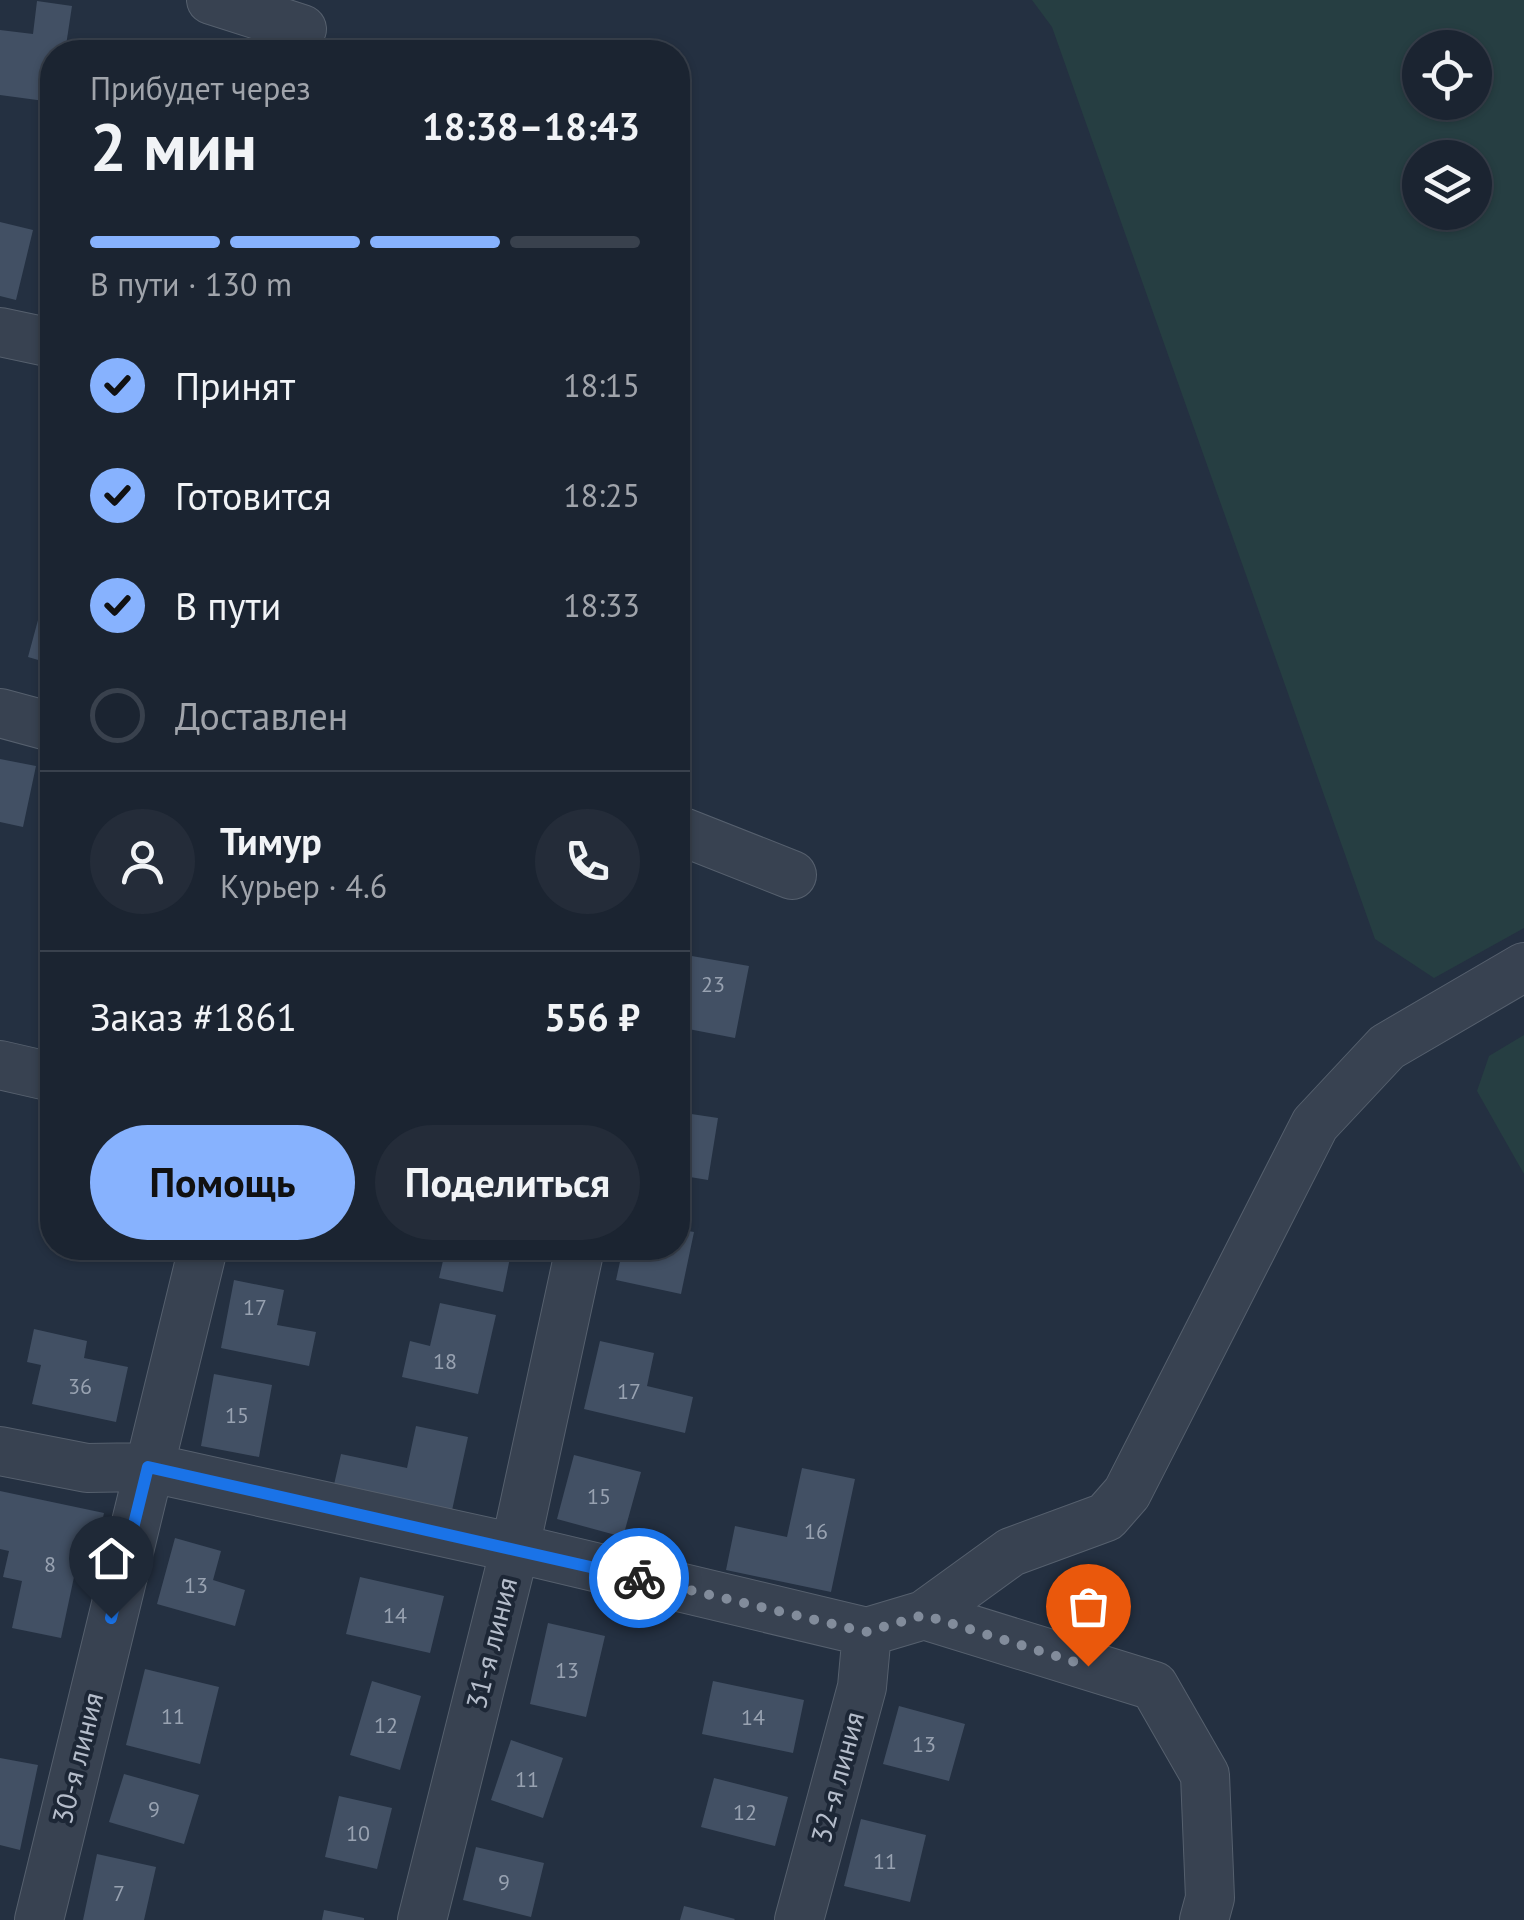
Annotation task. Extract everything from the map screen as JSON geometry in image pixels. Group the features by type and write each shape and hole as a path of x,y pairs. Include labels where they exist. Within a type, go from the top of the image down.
{"street":[{"path":"212,0 304,27"},
{"path":"0,332 40,340"},
{"path":"0,713 40,725"},
{"path":"690,835 792,874"},
{"path":"0,1451 87,1468 148,1467 515,1548 866,1632 924,1615 1012,1552 1106,1517 1127,1493 1315,1124 1387,1047 1524,967"},
{"path":"0,1066 40,1074"},
{"name":"30-я линия","path":"39,1920 200,1260"},
{"name":"31-я линия","path":"422,1920 515,1548 577,1260"},
{"path":"924,1615 1154,1686 1206,1775 1210,1898 1204,1920"},
{"name":"32-я линия","path":"799,1920 862,1687 866,1632"}],"green space":[{"path":"1032,0 1524,0 1524,928 1434,978 1375,939 1052,27"},
{"path":"1524,1035 1524,1174 1477,1091 1489,1056"}],"building":[{"path":"37,1 72,6 67,40 40,40 40,100 0,95 0,30 33,34"},
{"path":"0,222 33,230 16,300 0,296"},
{"path":"40,613 40,660 28,657"},
{"path":"0,759 36,766 23,827 0,822"},
{"path":"690,956 749,966 735,1038 690,1029"},
{"path":"690,1114 718,1118 708,1180 690,1177"},
{"path":"443,1260 510,1260 503,1292 439,1278"},
{"path":"620,1260 688,1260 681,1294 616,1280"},
{"path":"234,1280 284,1290 277,1325 316,1332 309,1366 221,1348"},
{"path":"440,1303 496,1315 478,1394 402,1377 410,1341 430,1346"},
{"path":"34,1329 87,1341 84,1358 128,1367 116,1422 32,1404 41,1365 27,1362"},
{"path":"600,1341 654,1353 647,1386 693,1397 685,1433 584,1409"},
{"path":"214,1374 272,1385 259,1457 201,1446"},
{"path":"416,1426 468,1437 451,1515 333,1489 341,1454 407,1468"},
{"path":"574,1455 641,1472 623,1537 557,1519"},
{"path":"802,1468 855,1479 831,1592 726,1570 735,1526 787,1537"},
{"path":"0,1491 104,1513 90,1581 74,1577 61,1638 12,1628 22,1581 3,1577 9,1551 0,1549"},
{"path":"175,1538 221,1551 213,1580 245,1590 235,1626 157,1604"},
{"path":"360,1577 444,1596 430,1653 346,1634"},
{"path":"548,1623 605,1636 586,1717 530,1704"},
{"path":"145,1669 219,1687 200,1764 126,1745"},
{"path":"372,1681 421,1696 400,1770 350,1755"},
{"path":"713,1681 804,1700 793,1753 702,1734"},
{"path":"899,1706 965,1724 949,1781 883,1764"},
{"path":"511,1740 563,1758 543,1818 491,1800"},
{"path":"0,1758 38,1765 20,1850 0,1845"},
{"path":"124,1774 199,1795 184,1844 109,1822"},
{"path":"714,1778 788,1797 775,1846 701,1827"},
{"path":"339,1796 392,1808 377,1869 325,1857"},
{"path":"861,1819 926,1835 910,1902 844,1886"},
{"path":"476,1847 544,1863 531,1917 463,1900"},
{"path":"97,1854 156,1867 144,1920 83,1920"},
{"path":"684,1906 735,1919 680,1920"},
{"path":"324,1910 364,1918 364,1920 322,1920"}],"way so far":[{"path":"639,1578 866,1632 924,1615 1088,1666"}],"route":[{"path":"111,1618 148,1467 639,1578"}]}
